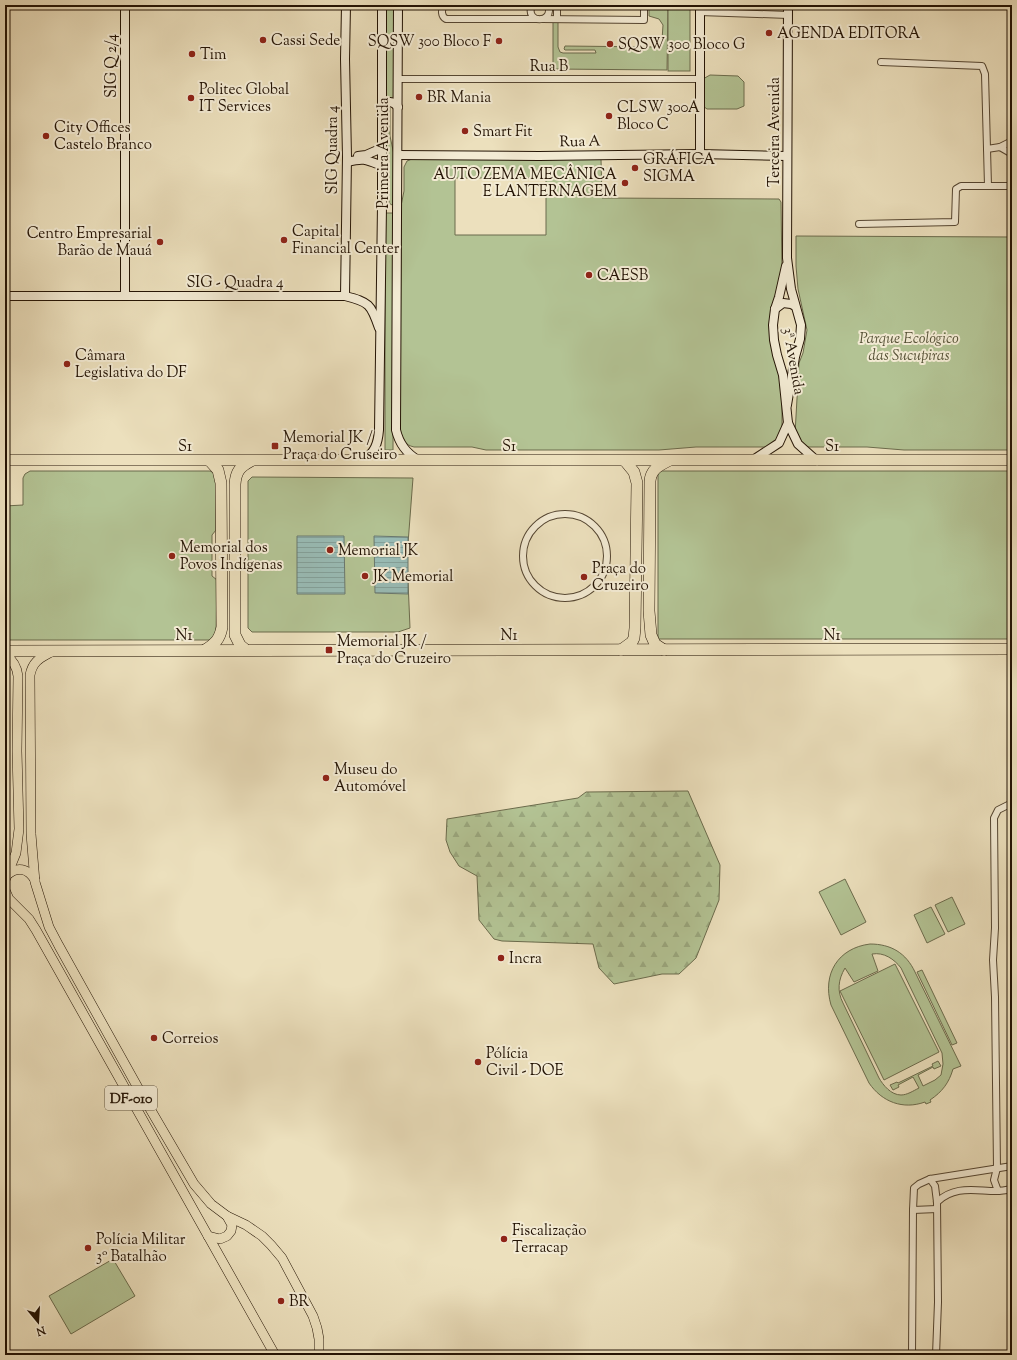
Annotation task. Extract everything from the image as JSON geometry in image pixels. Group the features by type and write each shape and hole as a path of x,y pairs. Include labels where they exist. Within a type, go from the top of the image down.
{"highway":[{"name":"S1","path":"5,460 1012,460"},
{"path":"204,650 216,642 219,638 222,627 221,483 218,470 210,460"},
{"path":"246,650 240,645 235,634 234,484 235,477 239,469 251,461"},
{"path":"621,650 632,642 634,638 636,615 637,483 634,472 625,461"},
{"path":"664,650 655,644 651,635 649,611 650,482 652,472 655,468 668,461"},
{"name":"N1","path":"5,652 204,650 1012,649"}],"main road":[{"name":"DF-010","path":"53,651 38,659 31,667 30,675 31,834 35,882 49,927 142,1095 194,1184 211,1204 227,1216 246,1225 262,1236 282,1258 313,1316 318,1333 319,1355"},
{"path":"5,652 17,667 18,676 19,829 16,853 6,878"},
{"path":"6,878 13,870 20,869 27,871 32,875 35,882"},
{"name":"DF-010","path":"5,890 9,899 29,920 36,930 275,1355"},
{"path":"208,1236 220,1239 228,1236 232,1225 227,1216"}],"street":[{"name":"SIG Q 2/4","path":"125,5 125,296"},
{"name":"SIG Quadra 4","path":"345,296 347,159 345,59 346,5"},
{"name":"Primeira Avenida","path":"361,461 374,451 379,436 382,205 382,5"},
{"name":"Primeira Avenida","path":"398,5 396,430 400,442 405,450 419,461"},
{"path":"444,5 442,14 446,19 557,20 644,20 644,5"},
{"path":"532,5 530,9 533,17 540,19 546,17 548,14 548,5"},
{"path":"557,5 557,20"},
{"name":"Terceira Avenida","path":"787,258 788,5"},
{"path":"700,154 700,9 788,15"},
{"path":"881,62 982,66 985,74 988,186"},
{"name":"Rua B","path":"397,79 700,79"},
{"path":"382,106 384,103 390,102 398,107"},
{"path":"346,140 357,156"},
{"path":"987,148 1000,147 1012,141"},
{"path":"1000,147 1012,154"},
{"path":"347,159 366,155 382,148"},
{"name":"Rua A","path":"398,155 700,154 787,156"},
{"path":"347,159 366,159 382,166"},
{"path":"859,224 955,222 956,189 961,186 1012,186"},
{"path":"382,205 390,210 395,208 397,205"},
{"name":"3ª Avenida","path":"787,258 791,289 801,325 800,339 795,357 787,405"},
{"name":"3ª Avenida","path":"787,258 775,309 773,325 774,340 783,375 787,405"},
{"name":"SIG - Quadra 4","path":"5,296 345,296 362,301 370,306 375,316 381,336"},
{"path":"775,309 783,303 795,306"},
{"path":"777,355 782,359 790,360 795,357"},
{"path":"787,405 788,423 798,444 817,461"},
{"path":"752,460 779,443 788,423"},
{"path":"568,514 582,518 594,525 602,537 607,550 606,564 601,578 597,583 580,596 566,598 554,597 542,592 533,584 526,574 523,562 523,550 527,538 533,528 543,520 554,516 568,514"},
{"path":"998,1191 994,1180 997,1168 996,997 993,960 995,928 994,818 998,810 1008,805 1012,805"},
{"path":"912,1355 914,1188 930,1179 1012,1166"},
{"path":"930,1179 935,1186 937,1202 938,1302 936,1355"},
{"path":"937,1202 943,1196 965,1189 998,1191 1012,1189"},
{"path":"913,1210 937,1209"}],"green space":[{"path":"386,5 394,5 394,98 386,98"},
{"path":"649,5 668,5 667,70 553,69 553,22 558,22 558,47 560,52 563,53 596,53 595,50 565,50 565,46 656,47 662,40 663,25 659,19 649,16"},
{"path":"668,5 690,5 690,71 668,71"},
{"path":"710,75 738,76 744,82 744,106 737,109 707,109 703,106 703,79"},
{"path":"385,108 390,108 390,136 394,155 394,203 392,205 389,203 389,175 385,156"},
{"path":"412,159 601,159 602,198 779,199 781,202 782,274 776,302 777,362 782,396 782,435 780,439 768,447 696,447 659,450 486,450 472,447 414,447 408,445 403,439 400,431 401,206 404,191 404,167 407,161","holes":["455,178 546,178 546,235 455,235"]},
{"path":"385,213 394,213 393,450 385,450"},
{"name":"Parque Ecológico das Sucupiras","path":"796,236 1012,237 1012,450 904,450 867,447 804,446 795,434 799,363 803,353 807,330 798,289"},
{"path":"30,471 210,471 214,473 216,478 216,530 212,535 212,576 217,580 216,634 210,640 5,640 5,506 23,505 23,478 25,474"},
{"path":"658,471 1012,471 1012,639 658,639"},
{"path":"252,477 413,478 407,557 410,628 398,632 252,632 248,628 248,481"},
{"path":"688,791 720,865 719,900 696,958 679,974 662,974 614,984 599,968 593,944 502,941 494,939 479,920 477,876 459,866 450,852 446,840 447,819 578,798 586,792"},
{"path":"845,879 866,922 841,935 819,892"},
{"path":"952,897 965,924 948,932 935,905"},
{"path":"931,907 945,934 927,943 914,915"},
{"path":"878,944 885,946 897,951 907,960 915,972 961,1066 953,1069 947,1083 938,1094 930,1100 931,1102 926,1104 925,1102 901,1105 894,1103 874,1090 869,1083 831,1005 829,983 835,964 849,951 859,946","holes":["872,954 885,955 901,968 942,1053 943,1064 941,1075 935,1080 923,1086 918,1075 933,1067 934,1069 941,1066 938,1061 932,1064 933,1066 898,1083 897,1082 890,1085 893,1090 899,1087 898,1085 913,1077 919,1088 903,1095 897,1095 891,1091 879,1078 843,1003 839,990 841,977 845,968 854,982 878,971"]},
{"path":"895,964 939,1052 884,1080 840,991"},
{"path":"922,970 957,1043 952,1045 917,972"},
{"path":"113,1259 135,1296 71,1334 49,1296"}],"water":[{"path":"297,536 344,536 345,594 297,594"},
{"path":"374,536 408,537 408,594 375,593"}],"place":[{"name":"AGENDA EDITORA","path":"769,33"},
{"name":"Cassi Sede","path":"263,40"},
{"name":"SQSW 300 Bloco F","path":"499,41"},
{"name":"SQSW 300 Bloco G","path":"610,44"},
{"name":"Tim","path":"192,54"},
{"name":"BR Mania","path":"419,97"},
{"name":"Politec Global IT Services","path":"191,98"},
{"name":"CLSW 300A Bloco C","path":"609,116"},
{"name":"Smart Fit","path":"465,131"},
{"name":"City Offices Castelo Branco","path":"46,136"},
{"name":"GRÁFICA SIGMA","path":"635,168"},
{"name":"AUTO ZEMA MECÂNICA E LANTERNAGEM","path":"625,183"},
{"name":"Capital Financial Center","path":"284,240"},
{"name":"Centro Empresarial Barão de Mauá","path":"160,242"},
{"name":"CAESB","path":"589,275"},
{"name":"Câmara Legislativa do DF","path":"67,364"},
{"name":"Memorial JK / Praça do Cruseiro","path":"275,446"},
{"name":"Memorial JK","path":"330,550"},
{"name":"Memorial dos Povos Indígenas","path":"172,556"},
{"name":"JK Memorial","path":"365,576"},
{"name":"Praça do Cruzeiro","path":"584,577"},
{"name":"Memorial JK / Praça do Cruzeiro","path":"329,650"},
{"name":"Museu do Automóvel","path":"326,778"},
{"name":"Incra","path":"501,958"},
{"name":"Correios","path":"154,1038"},
{"name":"Pólícia Civil - DOE","path":"478,1062"},
{"name":"Fiscalização Terracap","path":"504,1239"},
{"name":"Polícia Militar 3º Batalhão","path":"88,1248"},
{"name":"BR","path":"281,1301"}]}
